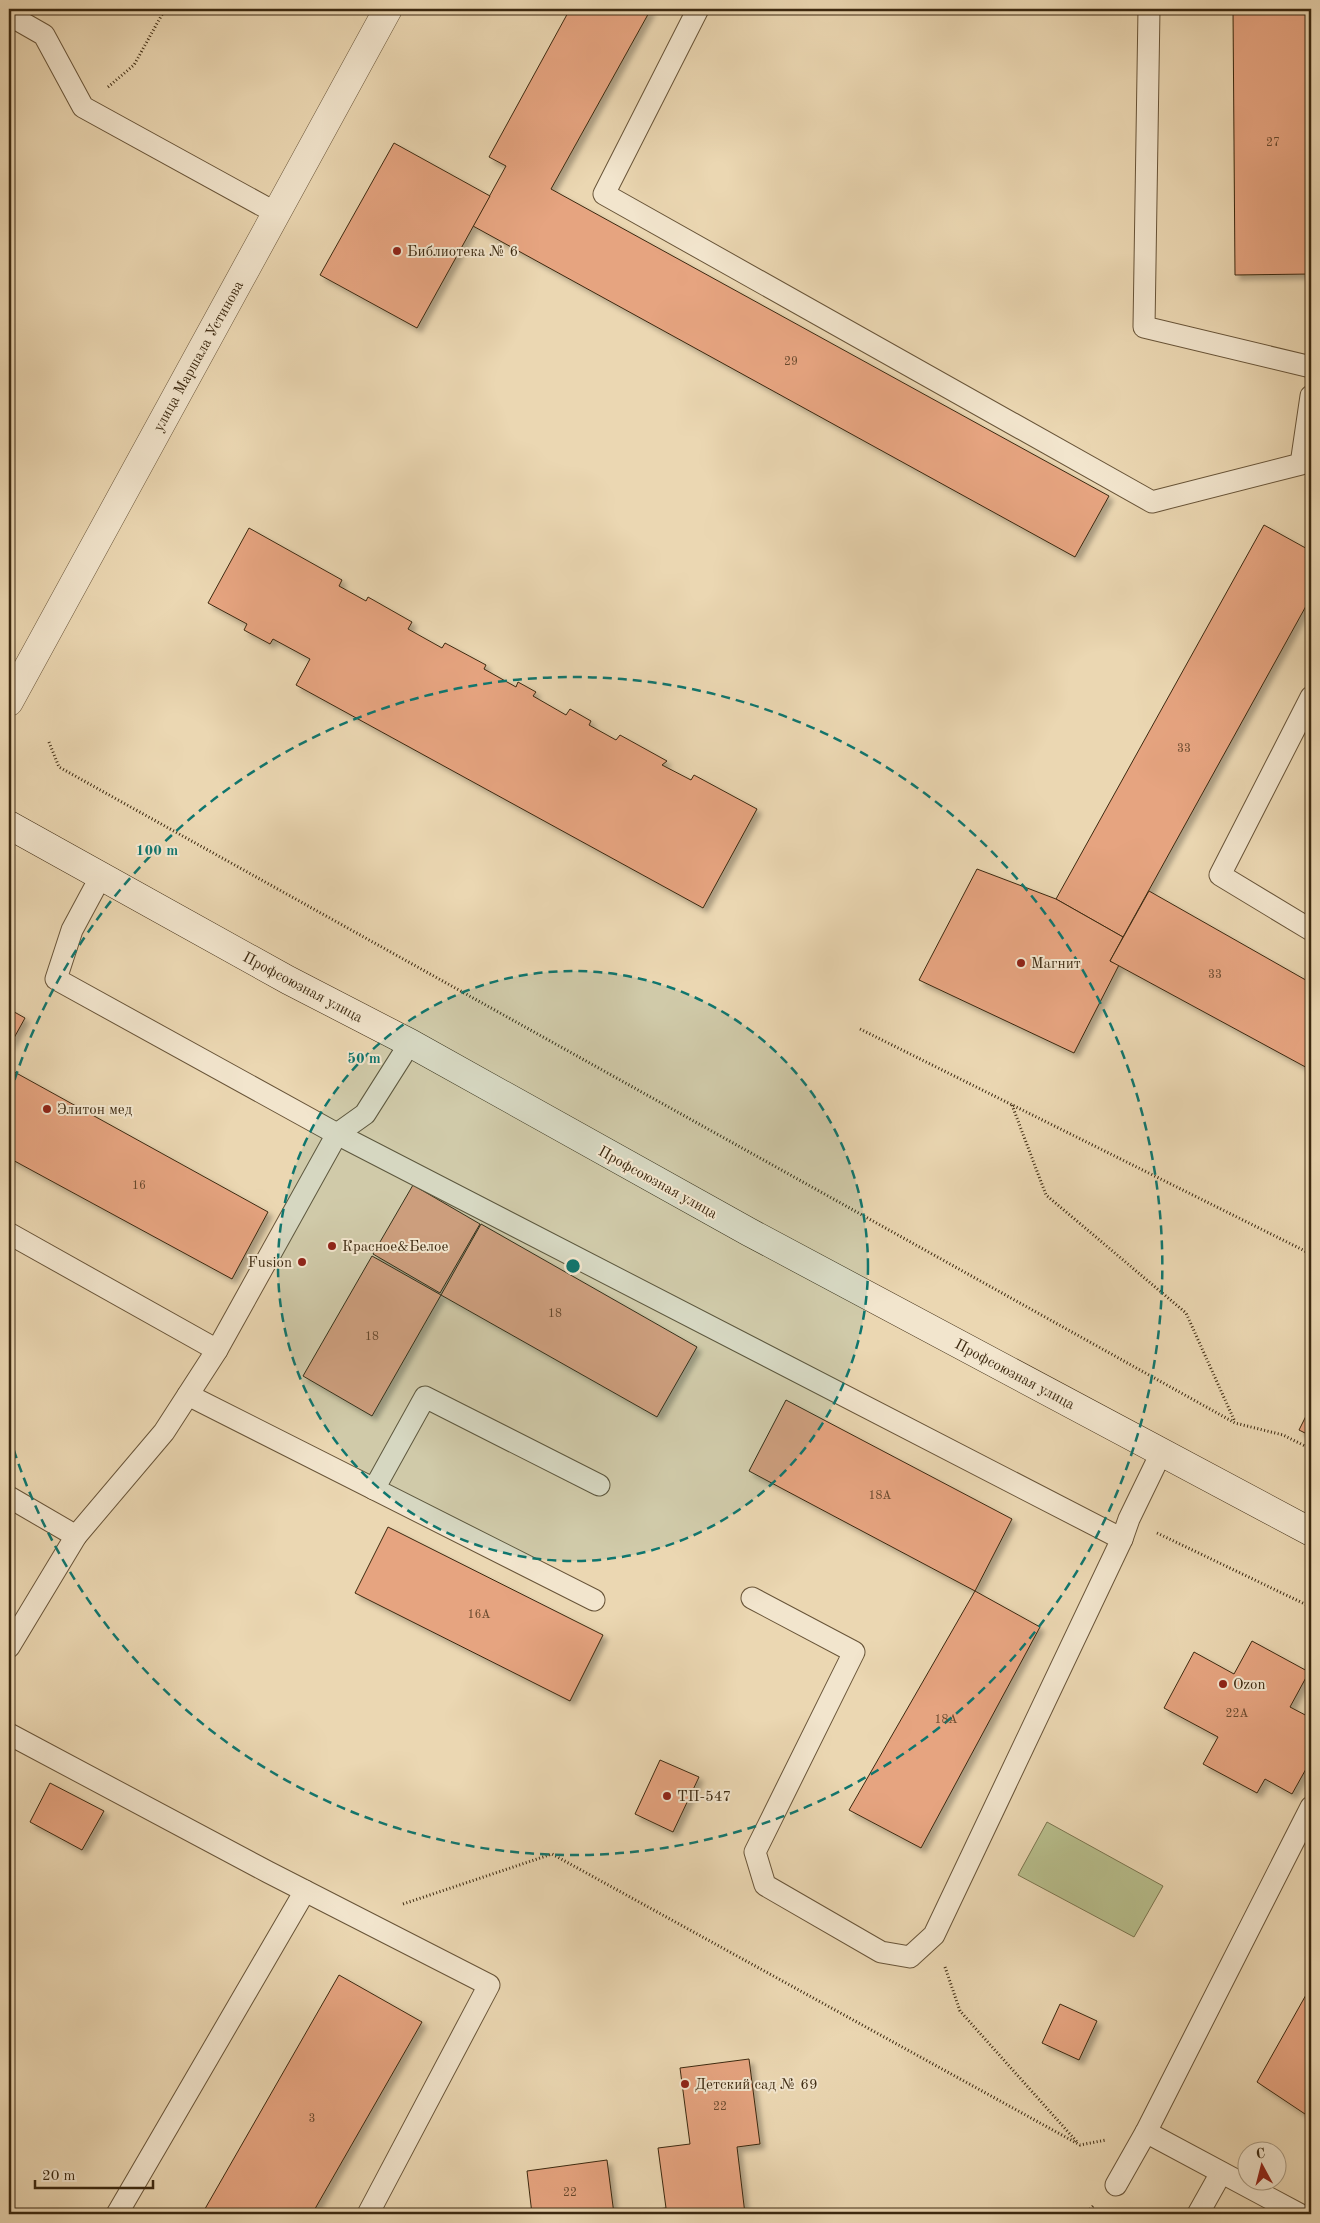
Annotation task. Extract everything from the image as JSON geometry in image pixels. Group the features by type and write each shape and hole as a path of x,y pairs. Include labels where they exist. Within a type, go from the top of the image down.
{"main road":[{"name":"улица Маршала Устинова","path":"9,702 388,9"},
{"name":"Профсоюзная улица","path":"9,825 749,1232 1311,1532"}],"lane":[{"path":"698,9 604,194 1152,502 1306,469 1311,396"},
{"path":"1149,9 1144,327 1311,367"},
{"path":"9,15 44,35 83,107 276,212"},
{"path":"1311,697 1220,875 1311,930"},
{"path":"101,876 72,930 56,979 337,1134 1122,1539"},
{"path":"9,1647 76,1536 164,1432 217,1350 337,1134 365,1114 410,1044"},
{"path":"9,1236 10,1234 217,1350"},
{"path":"188,1395 594,1600"},
{"path":"374,1489 424,1396 599,1486"},
{"path":"752,1598 854,1652 755,1852 765,1885 881,1952 910,1957 934,1935 1122,1539 1129,1519 1162,1453"},
{"path":"9,1497 76,1536"},
{"path":"9,1734 305,1891 489,1985 368,2214"},
{"path":"1116,2185 1146,2132 1311,1807"},
{"path":"117,2214 305,1891"},
{"path":"1146,2132 1299,2214"},
{"path":"1198,2214 1221,2172"}],"path":[{"path":"83,107 134,65 165,9"},
{"path":"49,742 59,767 1235,1423 1283,1435 1311,1449"},
{"path":"860,1028 1311,1254"},
{"path":"1012,1104 1046,1195 1186,1313 1235,1423"},
{"path":"359,1919 552,1854 1080,2145 1146,2132"},
{"path":"934,1935 960,2011 1080,2145"}],"green space":[{"path":"1047,1822 1163,1886 1134,1937 1018,1875"}],"building":[{"path":"570,9 651,9 551,189 1109,496 1075,557 473,226 506,166 489,157"},
{"path":"1233,9 1311,9 1311,274 1235,275"},
{"name":"Библиотека № 6","path":"394,143 490,196 417,328 320,275"},
{"path":"1264,525 1311,551 1311,597 1123,937 1056,899"},
{"path":"249,528 342,580 339,586 366,601 368,597 412,622 408,629 442,648 445,643 486,665 484,669 516,687 518,682 536,692 533,696 566,715 570,709 591,721 589,725 616,740 620,735 667,761 662,765 691,780 694,775 757,809 703,908 296,685 310,659 273,639 270,644 244,630 247,624 208,603"},
{"name":"Магнит","path":"977,869 1056,899 1123,937 1110,961 1119,965 1074,1053 919,980"},
{"path":"1149,891 1311,983 1311,1070 1110,961"},
{"path":"9,1009 25,1018 9,1047"},
{"path":"9,1069 268,1212 232,1279 9,1158"},
{"path":"413,1185 480,1224 440,1293 373,1254"},
{"path":"481,1224 697,1347 657,1417 441,1295"},
{"path":"372,1256 441,1295 372,1416 303,1376"},
{"path":"786,1400 1012,1519 975,1591 749,1471"},
{"path":"1311,1409 1311,1436 1299,1430"},
{"path":"388,1527 603,1635 570,1701 355,1593"},
{"path":"975,1591 1040,1627 921,1848 849,1810"},
{"path":"1252,1641 1309,1672 1290,1707 1311,1718 1311,1760 1292,1794 1265,1779 1257,1793 1203,1764 1218,1737 1164,1708 1194,1652 1234,1674"},
{"name":"ТП-547","path":"660,1760 699,1777 673,1832 635,1814"},
{"path":"50,1783 104,1811 82,1850 30,1822"},
{"path":"339,1975 422,2022 312,2214 202,2214"},
{"path":"1311,1986 1311,2118 1257,2082"},
{"path":"1060,2004 1097,2021 1079,2060 1042,2043"},
{"path":"749,2059 760,2144 737,2147 745,2214 617,2214 666,2208 658,2148 690,2144 680,2068"},
{"path":"607,2160 614,2214 532,2214 527,2171"}],"place":[{"name":"Библиотека № 6","path":"397,251"},
{"name":"Магнит","path":"1021,963"},
{"name":"Элитон мед","path":"47,1109"},
{"name":"Красное&Белое","path":"332,1246"},
{"name":"Fusion","path":"302,1262"},
{"name":"Ozon","path":"1223,1684"},
{"name":"ТП-547","path":"667,1796"},
{"name":"Детский сад № 69","path":"685,2084"}]}
